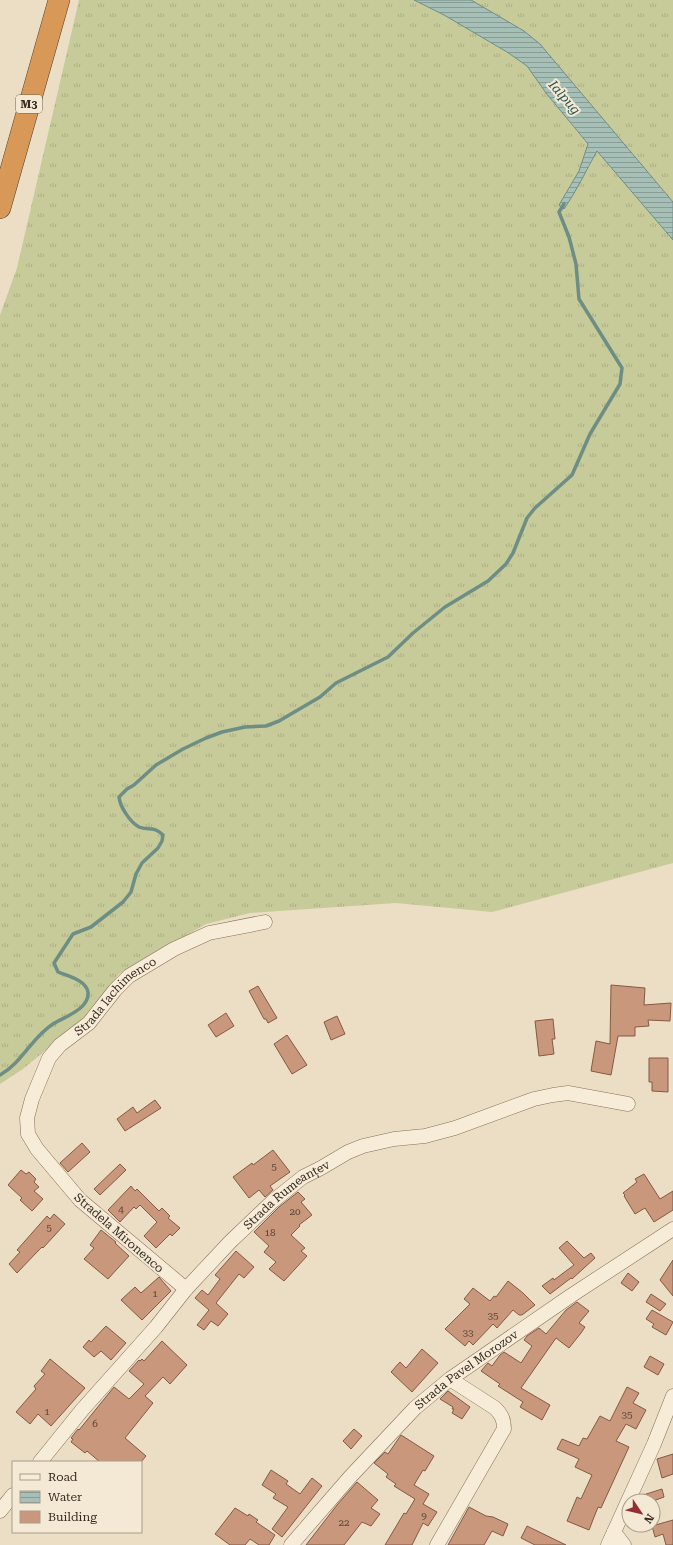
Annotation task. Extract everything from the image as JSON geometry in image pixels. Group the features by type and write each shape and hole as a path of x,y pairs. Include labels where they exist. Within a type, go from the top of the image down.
{"highway":[{"name":"M3","path":"0,208 58,0"}],"street":[{"name":"Strada Iachimenco","path":"28,1134 27,1118 32,1099 49,1058 60,1046 89,1023 115,990 129,976 174,949 209,933 265,922"},
{"name":"Strada Rumeanțev","path":"41,1461 82,1410 156,1327 186,1289 230,1242 289,1187 303,1177 348,1152 363,1146 394,1139 425,1136 455,1128 534,1099 568,1093 628,1104"},
{"name":"Stradela Mironenco","path":"28,1134 50,1167 80,1200 186,1289"},
{"name":"Strada Pavel Morozov","path":"291,1545 350,1477 415,1408 450,1378 572,1295 673,1229"},
{"path":"436,1545 504,1429 504,1419 495,1408 450,1378"},
{"path":"608,1545 654,1444 673,1396"},
{"path":"0,1511 12,1496"},
{"path":"614,1532 624,1545"}],"green space":[{"path":"79,0 414,0 444,15 507,52 527,66 546,93 588,145 579,171 559,205 587,171 597,151 673,240 673,863 492,912 396,903 250,913 206,924 119,974 89,1014 23,1069 0,1084 0,315 17,268"},
{"path":"471,0 673,0 673,202 540,44 524,31"}],"water":[{"name":"Ialpug","path":"414,0 471,0 524,31 540,44 673,202 673,240 597,151 564,209 559,205 579,171 588,144 546,93 527,66 507,52 444,15"}],"building":[{"path":"611,985 645,988 644,1005 671,1003 670,1021 648,1020 649,1026 635,1027 635,1036 618,1036 611,1075 591,1071 596,1041 610,1044"},
{"path":"258,986 277,1018 268,1023 266,1019 264,1019 249,991"},
{"path":"226,1013 234,1026 216,1037 208,1025"},
{"path":"337,1016 345,1034 331,1040 324,1022"},
{"path":"553,1019 555,1039 552,1039 554,1054 539,1056 535,1021"},
{"path":"287,1035 307,1065 292,1074 274,1044"},
{"path":"649,1058 668,1058 668,1092 652,1091 652,1082 649,1082"},
{"path":"155,1100 161,1108 125,1131 117,1119 133,1107 137,1113"},
{"path":"82,1143 90,1152 68,1172 60,1163"},
{"path":"273,1150 290,1172 270,1186 273,1190 265,1197 259,1190 249,1198 233,1177 252,1163 253,1165"},
{"path":"120,1164 126,1170 100,1195 94,1189"},
{"path":"21,1170 26,1174 29,1172 36,1179 34,1182 39,1187 34,1191 43,1199 32,1211 20,1200 22,1198 8,1185"},
{"path":"644,1174 660,1199 673,1191 673,1210 654,1222 645,1208 635,1214 623,1193 637,1182 635,1179"},
{"path":"131,1186 135,1191 137,1189 159,1211 162,1208 170,1216 168,1218 180,1228 172,1236 170,1234 156,1248 144,1236 157,1222 140,1205 136,1209 134,1207 120,1222 108,1210"},
{"path":"298,1192 305,1199 301,1202 312,1215 299,1225 300,1226 291,1235 305,1248 301,1251 307,1256 284,1281 269,1269 276,1262 264,1252 269,1246 254,1232 279,1207"},
{"path":"54,1214 65,1224 17,1273 9,1264 20,1252 17,1250 47,1216 50,1219"},
{"path":"101,1230 116,1242 115,1243 129,1256 108,1279 84,1259 94,1248 90,1245"},
{"path":"567,1241 584,1258 591,1253 595,1258 572,1279 571,1278 550,1294 542,1286 553,1278 554,1280 574,1265 559,1248"},
{"path":"236,1251 254,1267 244,1278 239,1274 216,1303 228,1314 218,1326 211,1321 204,1330 197,1325 209,1310 195,1298 202,1290 208,1295 220,1279 215,1275"},
{"path":"673,1260 673,1296 660,1280"},
{"path":"628,1273 639,1282 632,1291 621,1283"},
{"path":"159,1277 171,1291 142,1320 121,1300 135,1287 141,1293"},
{"path":"508,1281 535,1305 522,1315 519,1315 513,1310 497,1328 493,1324 473,1345 469,1341 465,1346 445,1329 470,1304 464,1299 473,1288 490,1301 494,1296 496,1297"},
{"path":"651,1294 666,1304 660,1311 646,1302"},
{"path":"577,1302 589,1311 579,1323 585,1327 569,1348 556,1338 521,1388 550,1405 542,1420 520,1407 523,1402 498,1386 500,1384 481,1371 488,1363 492,1366 504,1352 521,1363 532,1346 524,1340 527,1336 539,1328 546,1334 566,1310"},
{"path":"652,1310 673,1322 666,1335 652,1327 654,1324 646,1319"},
{"path":"106,1326 126,1343 111,1360 101,1351 94,1357 83,1347 89,1340 91,1342"},
{"path":"162,1341 187,1365 170,1384 163,1377 145,1396 153,1403 125,1438 146,1456 142,1461 99,1461 87,1451 85,1453 71,1442 73,1439 71,1438 114,1387 129,1399 144,1384 129,1371 139,1360 140,1361 142,1359 144,1361"},
{"path":"422,1349 438,1363 412,1392 391,1372 400,1362 406,1368"},
{"path":"650,1356 664,1364 658,1375 644,1367"},
{"path":"50,1359 85,1388 51,1426 38,1414 30,1424 16,1412 36,1389 34,1386 45,1374 41,1371"},
{"path":"627,1387 639,1393 633,1403 646,1410 636,1429 626,1424 616,1441 629,1447 601,1508 598,1507 589,1530 567,1521 577,1497 581,1499 592,1475 575,1467 579,1459 557,1449 562,1439 579,1446 583,1438 587,1439 600,1416 610,1421"},
{"path":"448,1391 470,1407 462,1419 452,1413 454,1409 452,1409 453,1407 440,1399"},
{"path":"354,1429 362,1436 351,1449 343,1441"},
{"path":"401,1435 434,1456 414,1485 429,1494 423,1504 437,1512 428,1526 423,1523 412,1545 385,1545 404,1513 406,1514 415,1499 394,1486 396,1484 386,1477 388,1474 374,1463 385,1452 388,1454"},
{"path":"673,1454 673,1474 662,1478 657,1459"},
{"path":"271,1470 288,1481 286,1484 300,1494 312,1478 322,1486 282,1537 272,1529 288,1507 273,1498 276,1494 262,1485"},
{"path":"357,1482 378,1500 371,1508 380,1514 371,1526 362,1522 344,1545 306,1545 337,1505"},
{"path":"662,1489 664,1497 661,1498 661,1493 649,1493"},
{"path":"469,1507 486,1516 493,1517 508,1524 503,1536 492,1531 484,1545 448,1545"},
{"path":"235,1508 258,1520 256,1522 275,1535 269,1545 259,1545 250,1539 245,1545 230,1545 215,1534"},
{"path":"673,1520 673,1545 666,1545 663,1534 655,1537 654,1533 661,1533 661,1523"},
{"path":"527,1526 566,1545 535,1545 521,1538"}],"waterway":[{"path":"0,1075 15,1064 46,1029 75,1012 85,1003 88,998 88,992 84,984 58,972 54,963 73,934 91,927 123,902 131,892 136,874 142,863 158,848 162,841 163,835 156,830 145,829 132,822 123,810 119,797 156,765 183,749 222,732 245,727 266,726 279,721 320,697 336,683 388,657 413,633 445,607 488,581 506,564 513,553 527,518 535,508 572,475 590,434 620,384 622,368 579,299 576,264 569,237 559,212 564,204"}]}
